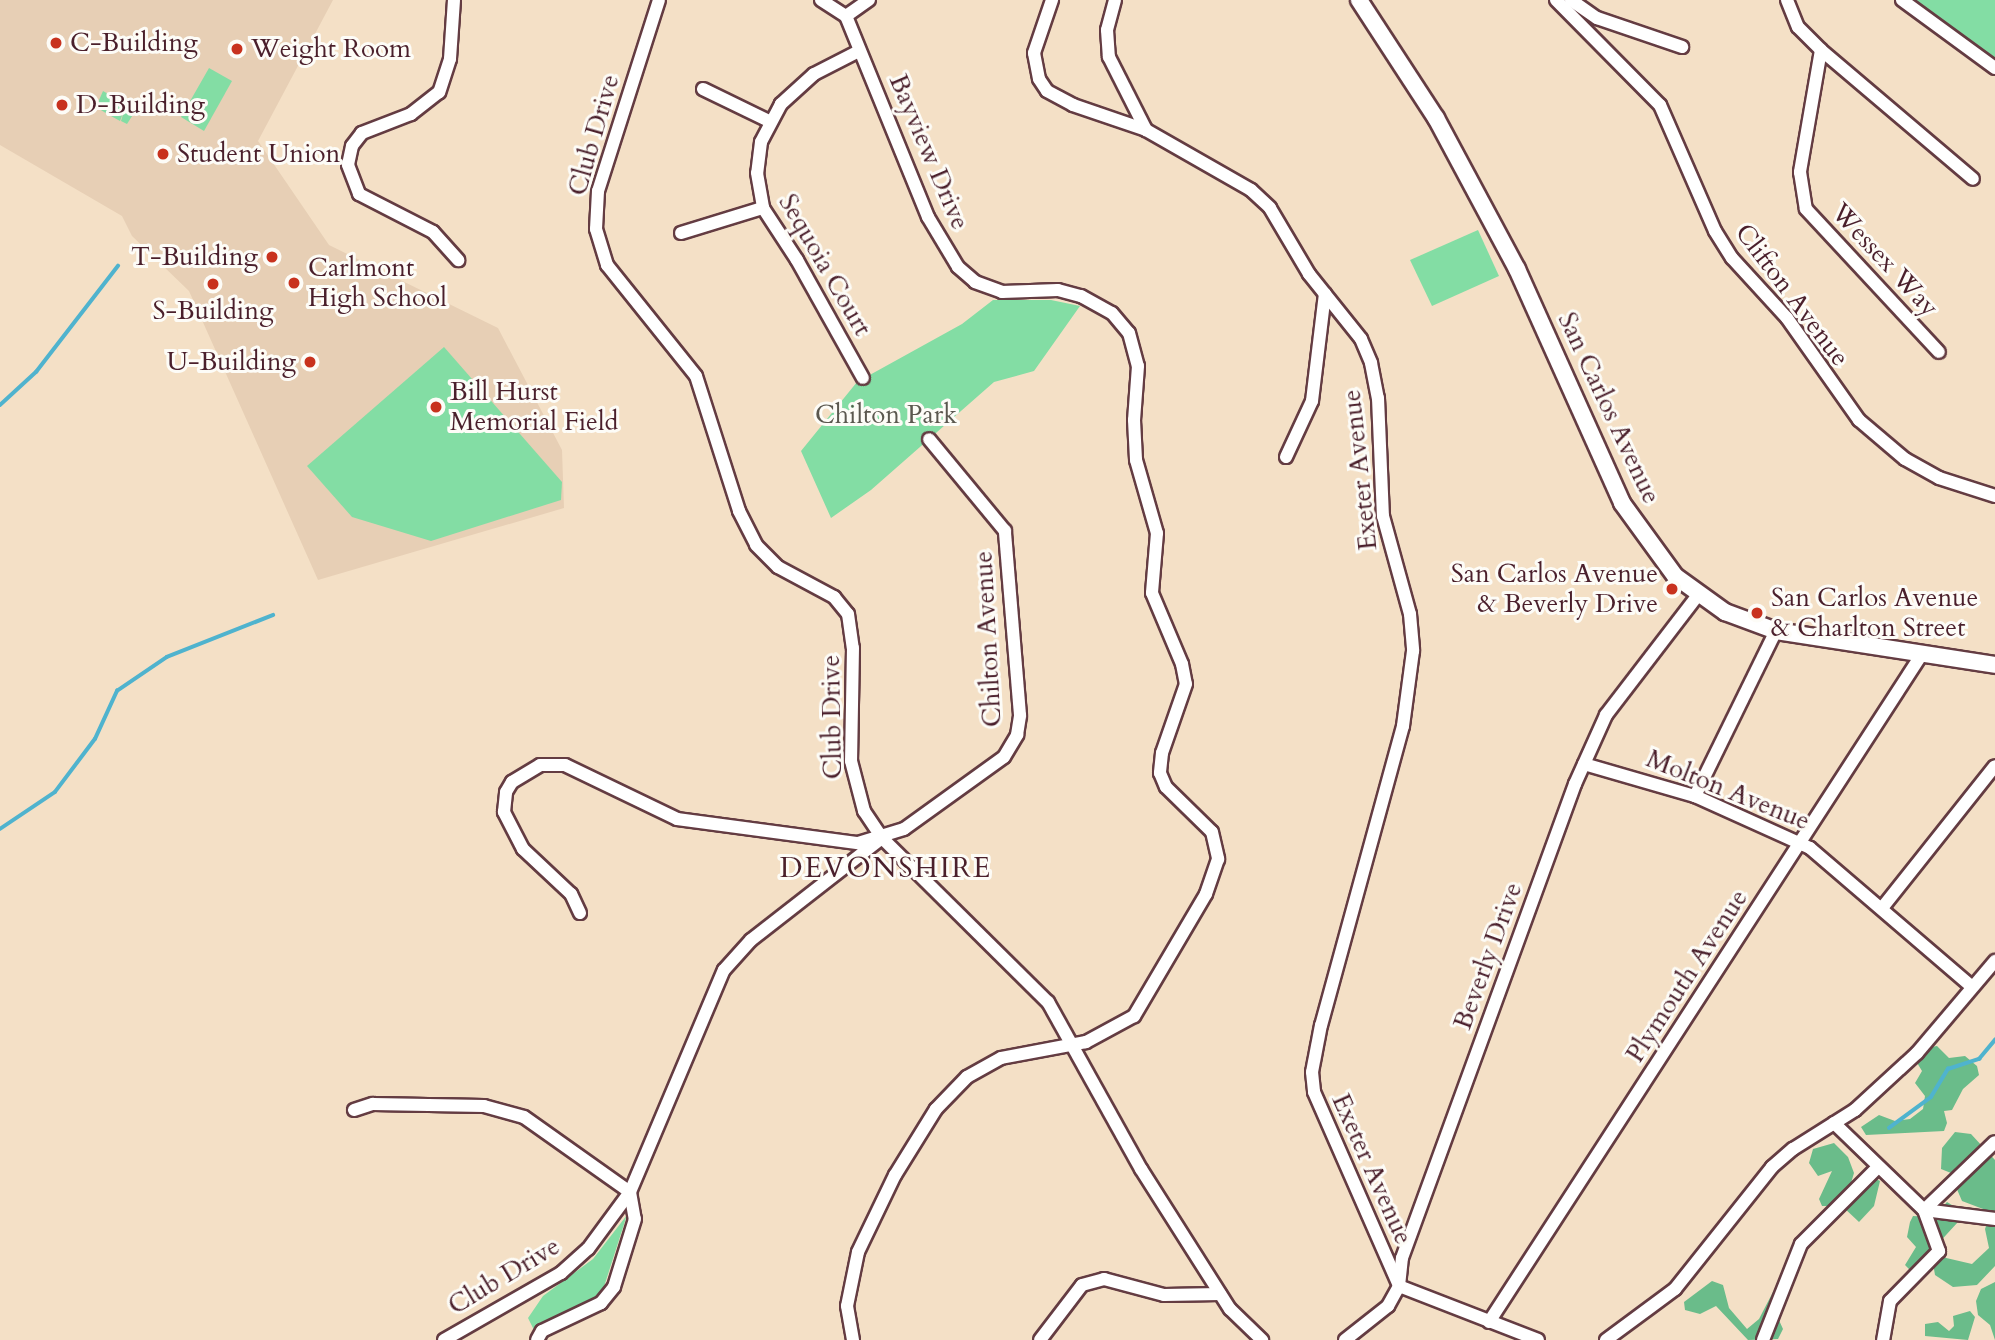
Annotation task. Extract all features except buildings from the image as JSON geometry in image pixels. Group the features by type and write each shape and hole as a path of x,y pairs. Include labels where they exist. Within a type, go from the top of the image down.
{"main road":[{"name":"San Carlos Avenue","path":"1359,0 1436,118 1517,269 1622,503 1654,552 1698,594 1725,612 1776,631 1995,665"}],"street":[{"path":"454,0 448,69 439,92 411,114 362,134 352,146 348,165 359,194 433,232 457,260"},
{"name":"Club Drive","path":"444,1340 573,1264 630,1192 724,970 751,940 882,838 860,803 853,777 853,629 848,614 828,593 778,567 747,532 701,386 610,271 600,246 598,191 659,0"},
{"path":"821,0 846,16 869,0"},
{"name":"Exeter Avenue","path":"1052,0 1035,48 1042,85 1060,100 1146,130 1251,190 1270,208 1325,294 1361,339 1371,363 1378,398 1383,516 1410,614 1413,651 1402,726 1312,1072 1320,1110 1399,1286"},
{"path":"1115,0 1107,30 1110,57 1146,130"},
{"name":"Clifton Avenue","path":"1556,0 1660,106 1715,231 1732,258 1787,318 1859,420 1884,443 1938,478 1995,496"},
{"path":"1571,0 1597,18 1682,47"},
{"path":"1787,0 1798,27 1821,50 1973,179"},
{"path":"1902,0 1995,68"},
{"name":"Bayview Drive","path":"846,16 928,217 958,267 993,290 1058,290 1103,306 1129,333 1137,357 1135,447 1157,533 1152,593 1182,664 1186,684 1161,752 1160,773 1171,793 1212,832 1218,859 1206,894 1140,1009 1117,1028 1074,1046 1050,1046 1001,1058 967,1077 936,1108 858,1252 847,1306 853,1340"},
{"name":"Wessex Way","path":"1821,50 1800,172 1806,209 1939,352"},
{"name":"Sequoia Court","path":"859,51 802,83 769,121 757,164 763,208 797,260 863,378"},
{"path":"704,89 769,121"},
{"path":"681,233 710,228 763,208"},
{"path":"1286,457 1312,401 1325,294"},
{"name":"Chilton Avenue","path":"882,838 904,829 1004,757 1019,726 1005,531 929,439"},
{"name":"Beverly Drive","path":"1345,1340 1388,1306 1399,1286 1402,1258 1584,764 1606,715 1698,594"},
{"path":"1695,796 1776,631"},
{"name":"Plymouth Avenue","path":"1489,1322 1922,654"},
{"name":"Molton Avenue","path":"1584,764 1695,796 1801,842 1882,908 1972,988"},
{"path":"580,913 571,894 516,841 504,812 506,792 512,782 540,765 565,765 677,819 849,843 882,838 1025,975 1074,1046 1141,1170 1220,1294 1262,1340"},
{"path":"1882,908 1995,766"},
{"path":"1606,1340 1623,1334 1690,1273 1772,1167 1855,1110 1917,1053 1995,961"},
{"path":"354,1110 373,1104 484,1106 524,1117 630,1192 635,1219 614,1287 601,1303 542,1331 537,1340"},
{"path":"1834,1123 1924,1210 1939,1251 1890,1301 1883,1340"},
{"path":"1924,1210 1995,1142"},
{"path":"1763,1340 1801,1244 1878,1167"},
{"path":"1924,1210 1995,1219"},
{"path":"1040,1340 1082,1285 1104,1279 1164,1295 1220,1294"},
{"path":"1399,1286 1538,1340"}],"shaded area":[{"name":"Carlmont High School","path":"0,0 333,0 258,141 329,245 498,328 562,450 564,508 318,580 189,291 132,236 122,216 0,145"}],"green space":[{"path":"1902,0 1995,0 1995,67"},
{"path":"209,68 232,81 204,131 181,117"},
{"path":"103,91 136,110 127,124 121,121 125,108 120,121 111,116 115,102 109,115 96,107"},
{"path":"1478,230 1499,276 1432,306 1410,260"},
{"name":"Chilton Park","path":"993,300 1051,300 1080,306 1034,371 994,382 871,490 831,518 801,451 857,382 962,324"},
{"name":"Bill Hurst Memorial Field","path":"444,347 562,482 561,500 431,541 352,517 307,466"},
{"path":"1937,1046 1949,1058 1965,1056 1977,1066 1979,1075 1963,1089 1952,1110 1944,1111 1947,1123 1944,1131 1866,1135 1861,1127 1879,1115 1895,1121 1910,1119 1923,1109 1925,1096 1915,1083 1922,1071 1916,1061 1926,1048"},
{"path":"1955,1132 1971,1134 1995,1160 1995,1266 1977,1285 1953,1287 1935,1275 1933,1263 1942,1257 1972,1264 1989,1248 1985,1229 1991,1212 1962,1201 1956,1187 1961,1177 1941,1169 1942,1148"},
{"path":"1834,1143 1848,1157 1854,1173 1851,1183 1874,1178 1880,1181 1874,1206 1859,1222 1842,1206 1822,1206 1819,1199 1832,1171 1818,1176 1809,1163 1813,1149"},
{"path":"1947,1202 1957,1208 1958,1222 1912,1272 1905,1265 1916,1247 1907,1237 1913,1216 1933,1217"},
{"path":"627,1215 602,1293 534,1330 528,1318 543,1296 593,1259"},
{"path":"1712,1281 1723,1285 1729,1308 1747,1329 1759,1319 1774,1290 1783,1298 1780,1311 1768,1307 1766,1312 1778,1318 1783,1329 1778,1339 1748,1340 1716,1306 1700,1314 1685,1310 1684,1302"},
{"path":"1995,1282 1995,1340 1990,1325 1978,1315 1976,1301 1981,1289"},
{"path":"1970,1311 1975,1317 1968,1340 1925,1336 1925,1324 1938,1322 1949,1331 1954,1326 1953,1316"}],"waterway":[{"path":"0,405 36,372 118,266"},
{"path":"0,829 55,792 95,739 117,691 167,657 273,615"},
{"path":"1889,1128 1931,1097 1948,1069 1979,1059 1995,1040"}],"place":[{"name":"C-Building","path":"56,43"},
{"name":"Weight Room","path":"237,49"},
{"name":"D-Building","path":"62,105"},
{"name":"Student Union","path":"163,154"},
{"name":"T-Building","path":"272,257"},
{"name":"Carlmont High School","path":"294,283"},
{"name":"S-Building","path":"213,284"},
{"name":"U-Building","path":"310,362"},
{"name":"Bill Hurst Memorial Field","path":"436,407"},
{"name":"San Carlos Avenue & Beverly Drive","path":"1672,589"},
{"name":"San Carlos Avenue & Charlton Street","path":"1757,613"}],"district":[{"name":"DEVONSHIRE","path":"886,868"}]}
